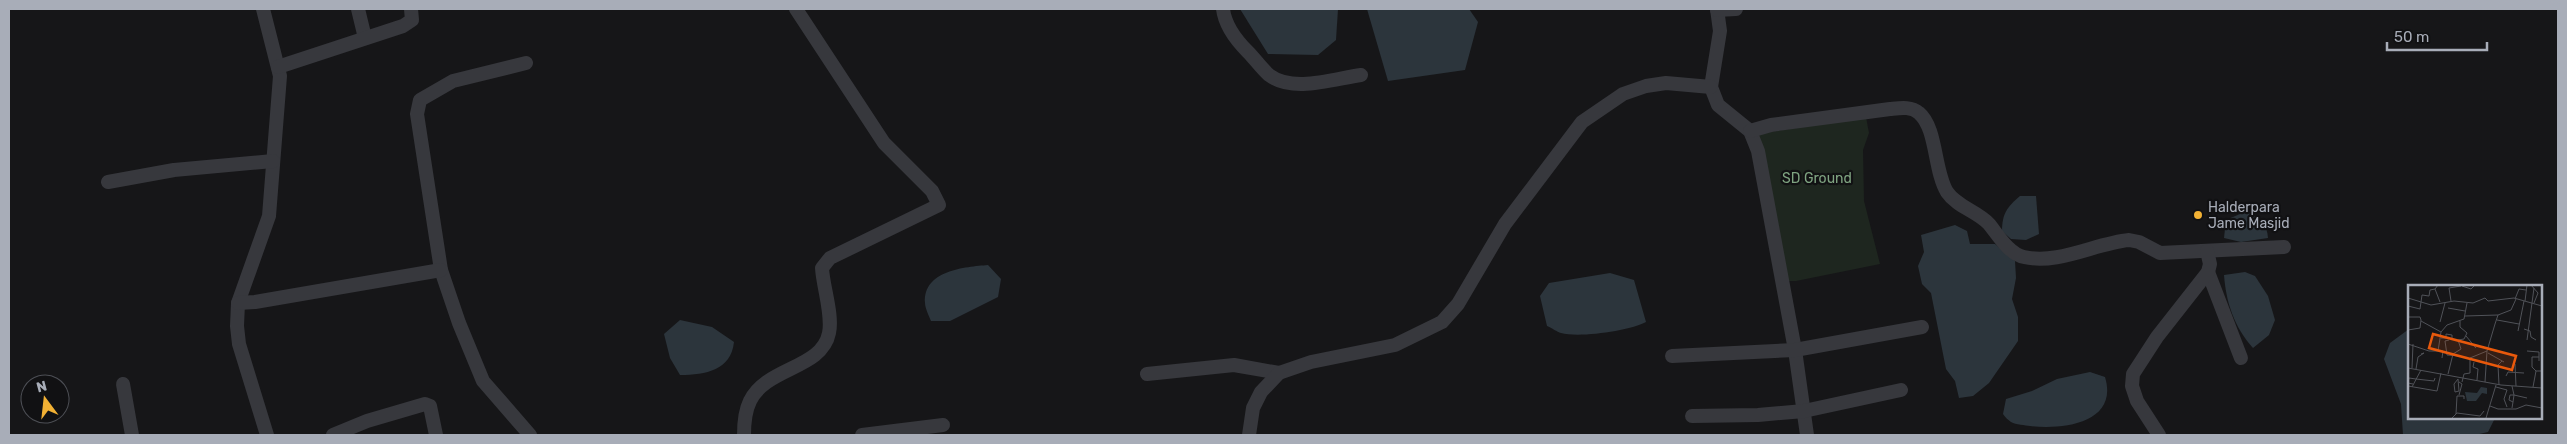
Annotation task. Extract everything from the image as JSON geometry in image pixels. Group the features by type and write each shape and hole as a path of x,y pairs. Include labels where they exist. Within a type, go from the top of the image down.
{"street":[{"path":"263,9 278,67 269,216 238,303 236,326 239,344 267,435"},
{"path":"358,9 365,38"},
{"path":"278,67 410,23 412,20 411,9"},
{"path":"744,435 748,406 757,391 775,376 818,353 826,343 830,331 822,268 830,258 839,252 939,206 932,192 884,143 796,9"},
{"path":"1223,9 1229,28 1237,41 1270,75 1284,82 1304,84 1360,75"},
{"path":"1736,9 1717,9 1720,31 1711,87 1718,105 1750,131 1758,151 1795,350 1807,435"},
{"path":"526,63 453,81 420,100 417,107 441,270 459,323 483,381 530,435"},
{"path":"1249,435 1253,408 1261,392 1279,373 1311,362 1395,344 1442,322 1458,304 1505,224 1582,122 1624,94 1646,86 1666,83 1711,87"},
{"path":"1750,131 1771,125 1907,108 1919,113 1927,125 1942,181 1948,193 1956,202 1985,220 2015,253 2024,257 2058,256 2129,240 2139,242 2160,253 2284,247"},
{"path":"108,182 174,170 273,161"},
{"path":"2158,435 2137,401 2132,386 2132,374 2157,337 2208,272 2210,264 2207,252"},
{"path":"238,303 255,302 441,270"},
{"path":"2208,272 2242,358"},
{"path":"1672,356 1795,350 1922,327"},
{"path":"1147,374 1234,365 1279,373"},
{"path":"123,384 132,435"},
{"path":"1692,416 1758,415 1804,411 1901,390"},
{"path":"334,435 367,421 425,404 430,406 436,435"},
{"path":"862,435 943,425"}],"green space":[{"name":"SD Ground","path":"1866,117 1869,133 1863,150 1864,201 1880,264 1796,281 1787,281 1757,134"}],"shaded area":[{"path":"1240,9 1338,9 1336,40 1318,55 1268,54"},
{"path":"1367,9 1469,9 1478,22 1465,70 1388,81"},
{"path":"2020,196 2036,196 2039,234 2026,240 2011,239 2002,231 2006,211"},
{"path":"2247,211 2262,222 2268,238 2241,242 2224,238 2226,220"},
{"path":"1955,225 1967,231 1970,244 1995,244 2015,261 2016,278 2012,299 2018,317 2018,341 1989,383 1973,396 1959,398 1955,381 1946,369 1931,293 1922,284 1918,266 1924,252 1921,235"},
{"path":"988,265 1001,279 998,297 950,321 931,321 925,303 926,292 931,283 947,272"},
{"path":"2245,272 2255,276 2268,296 2275,320 2269,335 2253,348 2241,332 2232,314 2225,285 2224,275"},
{"path":"1610,273 1634,280 1646,322 1616,331 1579,335 1561,333 1547,326 1540,296 1549,283"},
{"path":"680,320 712,327 734,342 728,359 716,369 708,372 680,375 670,358 664,334"},
{"path":"2408,330 2408,419 2494,419 2488,432 2475,435 2403,435 2401,404 2384,359 2390,343"},
{"path":"2090,372 2105,377 2107,392 2104,405 2096,414 2085,420 2058,427 2043,427 2013,423 2003,414 2006,399 2032,391 2057,379"}],"place":[{"name":"Halderpara Jame Masjid","path":"2198,215"}]}
